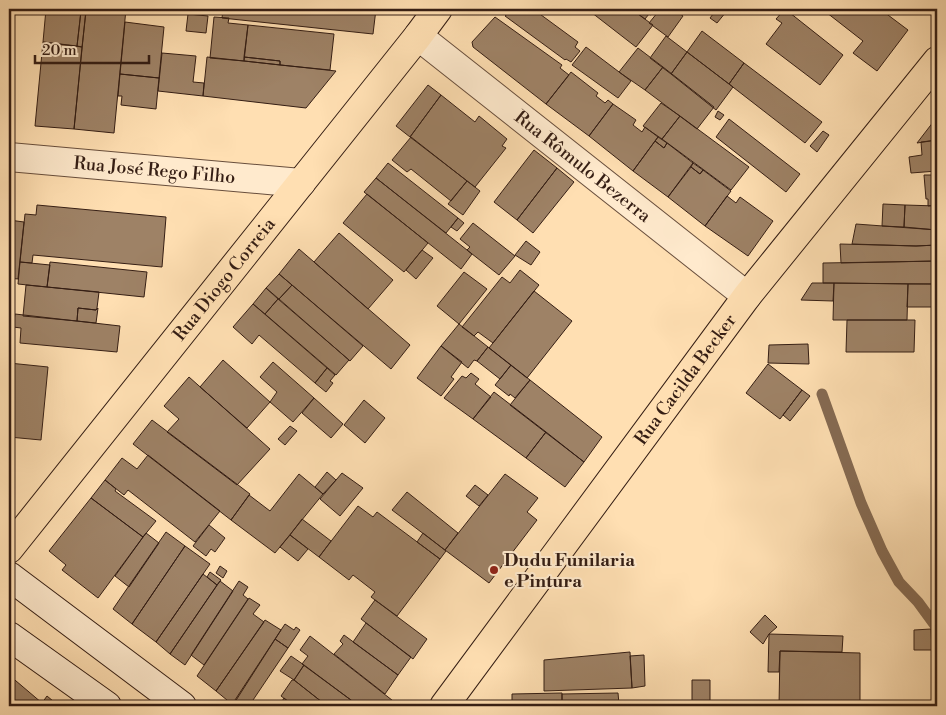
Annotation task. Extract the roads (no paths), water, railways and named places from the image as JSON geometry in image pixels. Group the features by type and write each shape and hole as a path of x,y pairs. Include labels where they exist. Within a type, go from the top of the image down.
{"main road":[{"name":"Rua Diogo Correia","path":"9,549 438,9"},
{"name":"Rua Cacilda Becker","path":"444,706 747,296 937,61"}],"street":[{"name":"Rua Rômulo Bezerra","path":"418,36 747,296"},
{"name":"Rua José Rego Filho","path":"9,157 301,183"},
{"path":"9,576 182,706"},
{"path":"9,636 107,706"}],"waterway":[{"path":"822,394 861,503 882,551 899,582 918,602 937,628"}],"place":[{"name":"Dudu Funilaria e Pintura","path":"494,570"}]}
